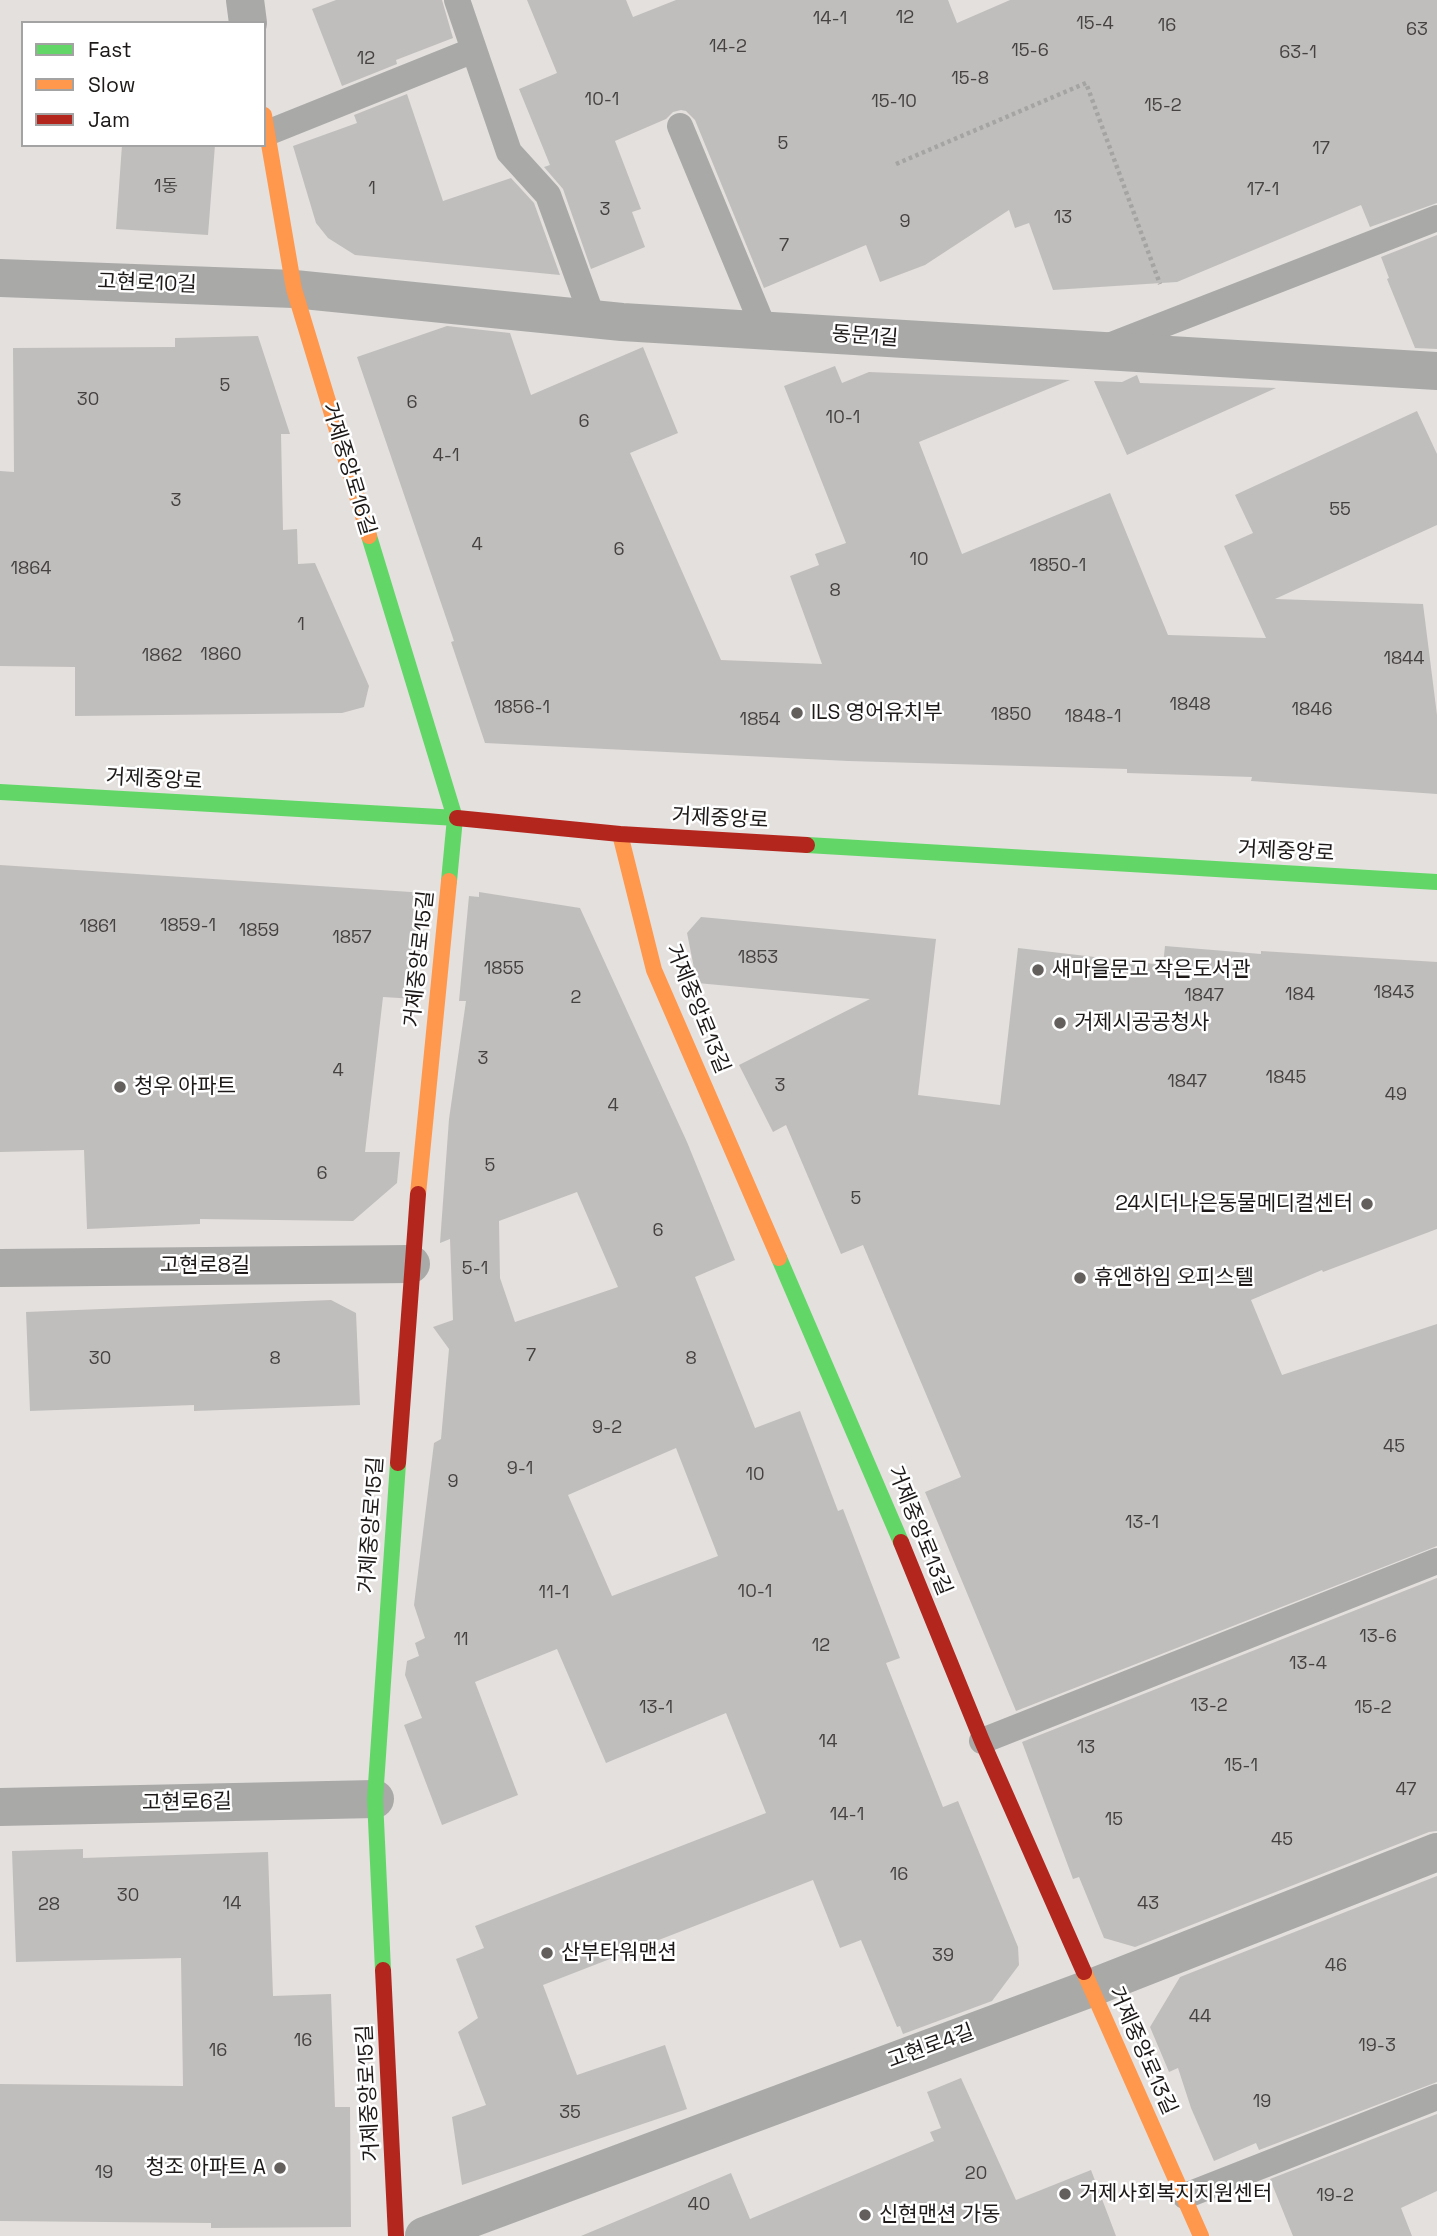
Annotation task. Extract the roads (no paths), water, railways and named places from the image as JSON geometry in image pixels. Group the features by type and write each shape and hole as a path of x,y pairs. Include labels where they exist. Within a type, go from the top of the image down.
{"street":[{"path":"244,0 248,21"},
{"name":"거제중앙로16길","path":"266,124 293,289 455,818"},
{"name":"고현로10길","path":"0,278 293,289"},
{"name":"동문1길","path":"293,289 593,319 1093,352 1437,371"},
{"name":"거제중앙로","path":"0,792 455,818 620,834 1437,882"},
{"name":"거제중앙로15길","path":"396,2236 374,1799 411,1265 455,818"},
{"name":"거제중앙로13길","path":"620,834 654,970 879,1488 982,1741 1201,2236"},
{"name":"고현로8길","path":"0,1268 411,1265"},
{"name":"고현로6길","path":"0,1807 374,1799"},
{"name":"고현로4길","path":"424,2236 1091,1987 1437,1852"}],"lane":[{"path":"457,0 509,152 548,195 593,319"},
{"path":"266,124 474,50"},
{"path":"680,126 765,331"},
{"path":"1093,352 1437,218"},
{"path":"982,1741 1437,1561"},
{"path":"1185,2196 1437,2097"}],"place":[{"name":"ILS 영어유치부","path":"797,713"},
{"name":"새마을문고 작은도서관","path":"1038,970"},
{"name":"거제시공공청사","path":"1060,1023"},
{"name":"청우 아파트","path":"120,1087"},
{"name":"24시더나은동물메디컬센터","path":"1367,1204"},
{"name":"휴엔하임 오피스텔","path":"1080,1278"},
{"name":"산부타워맨션","path":"547,1953"},
{"name":"청조 아파트 A","path":"280,2168"},
{"name":"거제사회복지지원센터","path":"1065,2194"},
{"name":"신현맨션 가동","path":"865,2215"}]}
